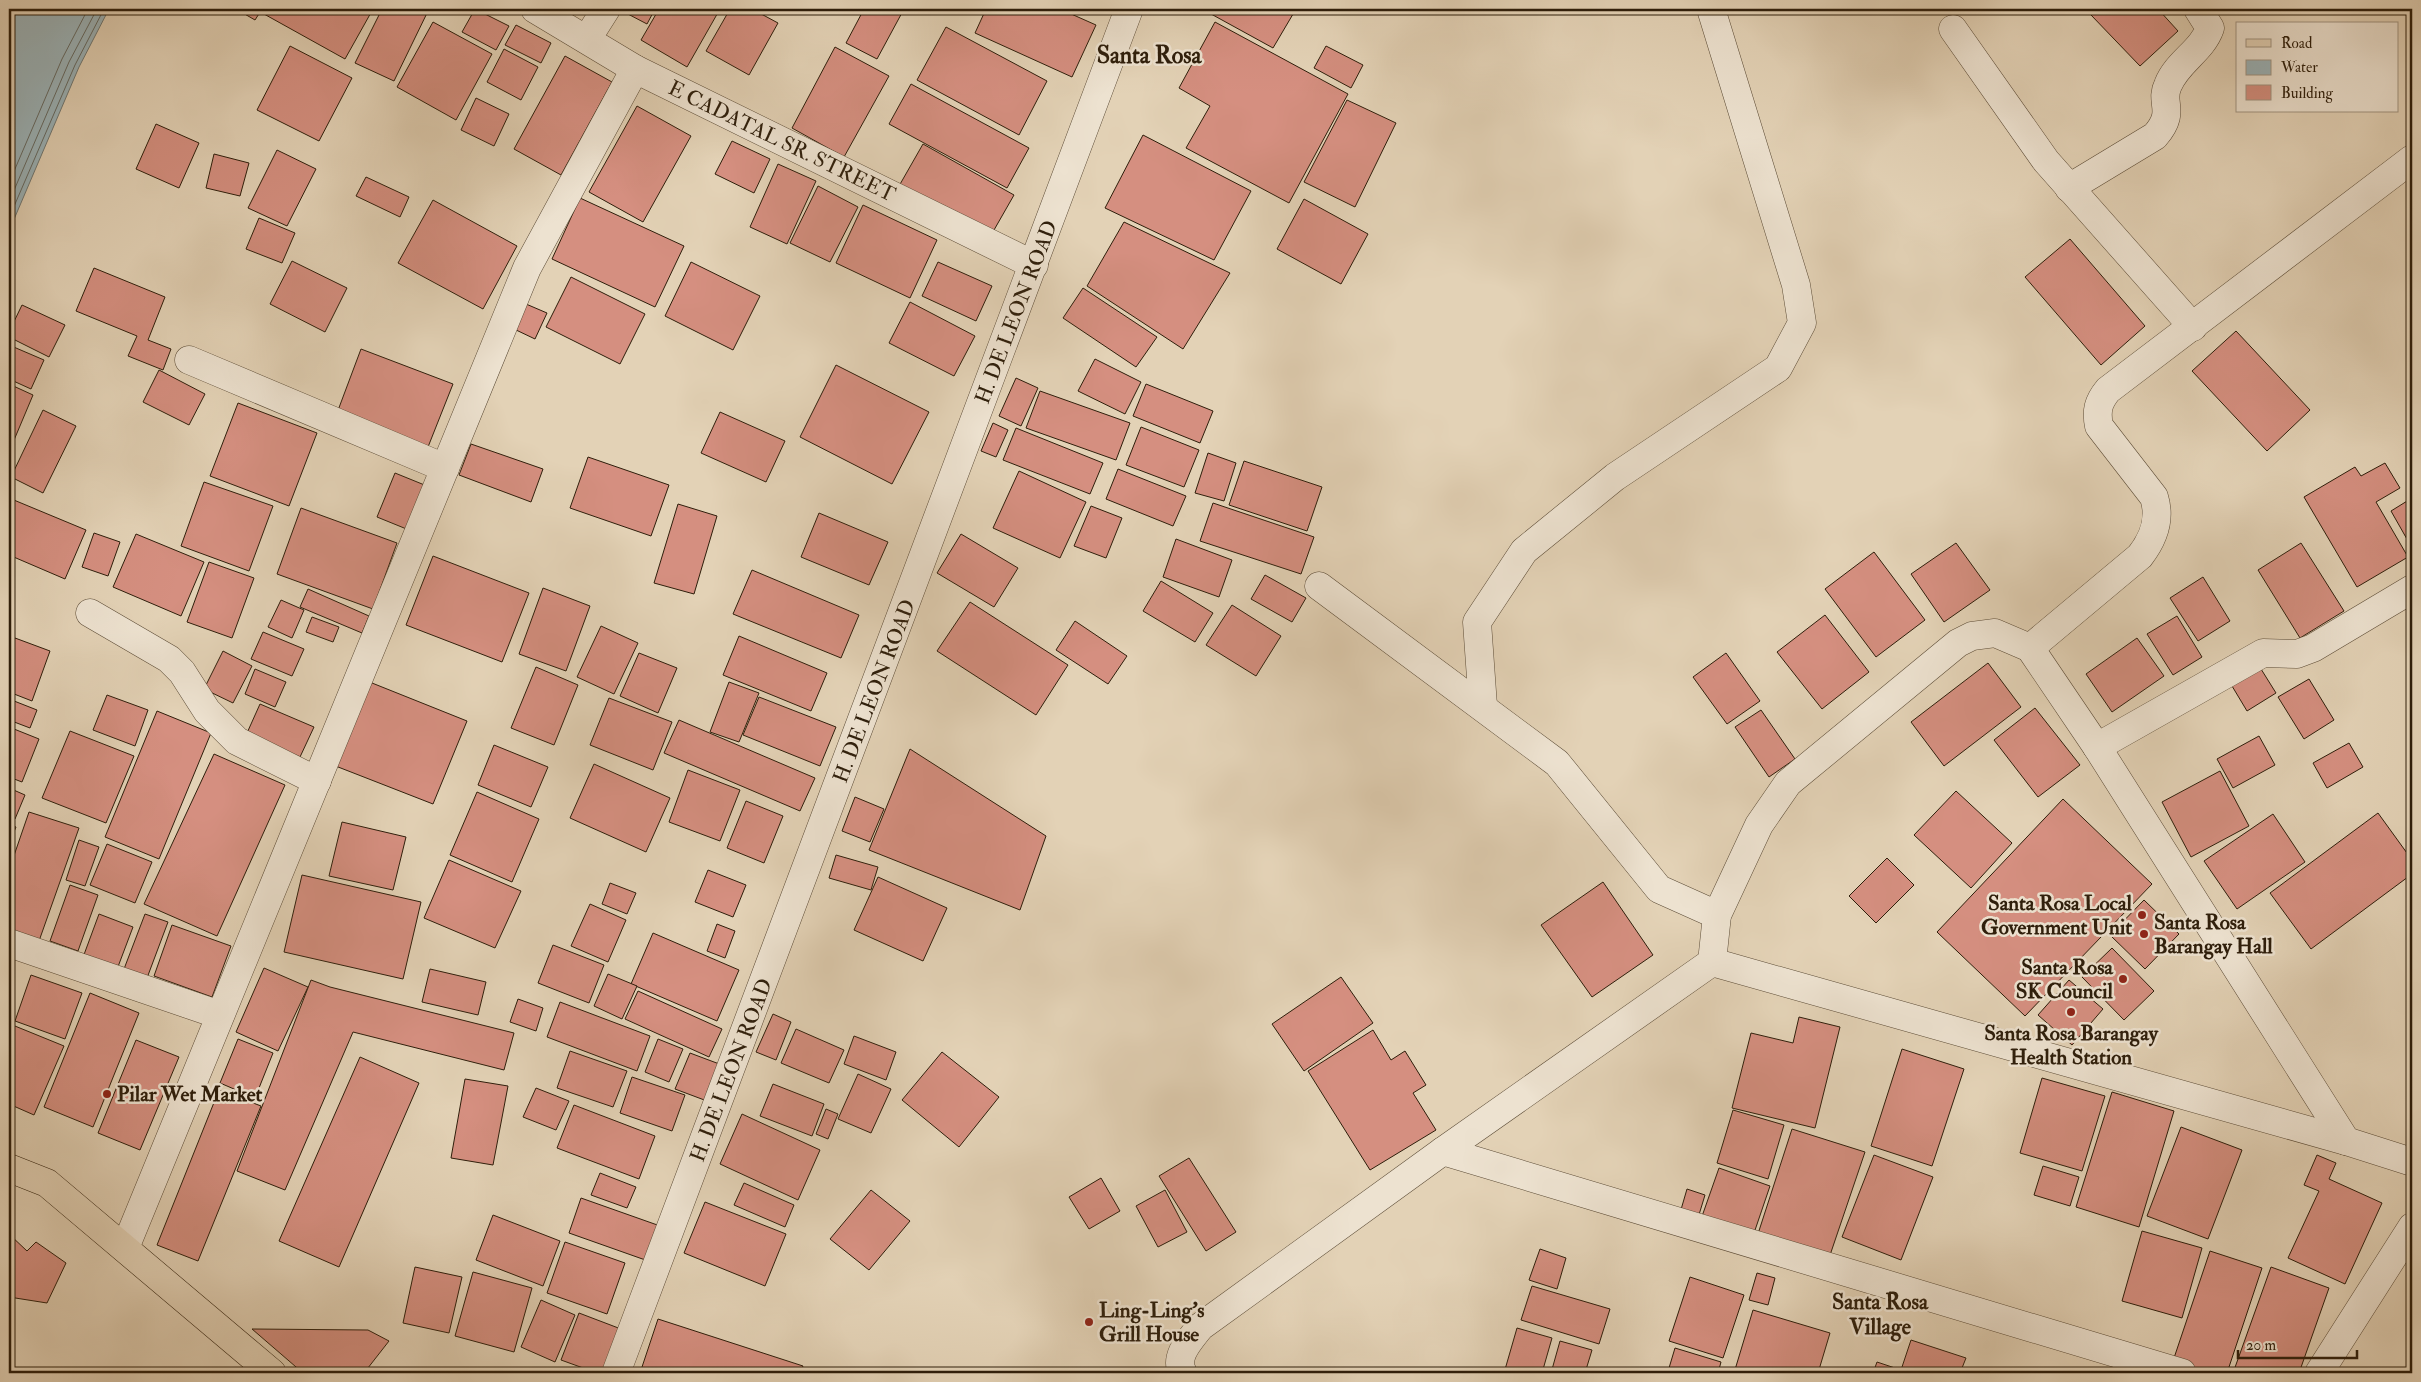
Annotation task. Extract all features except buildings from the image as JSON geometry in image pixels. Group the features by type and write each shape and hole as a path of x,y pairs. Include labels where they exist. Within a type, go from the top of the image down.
{"main road":[{"path":"9,1168 47,1182 272,1373"}],"street":[{"name":"E CADATAL SR. STREET","path":"535,9 635,69 1034,266"},
{"path":"587,40 606,9"},
{"name":"H. DE LEON ROAD","path":"616,1373 1034,266 1129,9"},
{"path":"1482,706 1477,622 1524,551 1615,477 1778,368 1802,323 1796,285 1712,9"},
{"path":"2069,188 2155,136 2165,125 2168,109 2166,87 2174,74 2206,40 2210,28 2198,9"},
{"path":"1953,29 2046,161 2192,327"},
{"path":"125,1248 528,268 635,69"},
{"path":"2030,648 2121,573 2150,543 2157,524 2158,508 2154,497 2099,426 2096,413 2100,400 2108,390 2412,159"},
{"path":"189,360 445,468"},
{"path":"1319,586 1557,763 1660,889 1717,914"},
{"path":"2097,746 2262,653 2297,654 2313,648 2412,589"},
{"path":"90,613 169,659 182,672 206,711 237,740 316,782"},
{"path":"1183,1373 1180,1362 1184,1348 1200,1327 1443,1151 1712,962 1717,914 1759,825 1788,783 1958,643 1972,636 1995,633 2030,648 2097,746 2346,1140"},
{"path":"9,943 220,1016"},
{"path":"1712,962 2346,1140 2412,1162"},
{"path":"1443,1151 2182,1373"},
{"path":"2319,1373 2412,1227"}],"water":[{"path":"9,9 109,9 79,67 9,231"}],"place":[{"name":"Santa Rosa Local Government Unit","path":"2142,915"},
{"name":"Santa Rosa Barangay Hall","path":"2144,934"},
{"name":"Santa Rosa SK Council","path":"2123,979"},
{"name":"Santa Rosa Barangay Health Station","path":"2071,1012"},
{"name":"Pilar Wet Market","path":"107,1094"},
{"name":"Ling-Ling's Grill House","path":"1089,1322"}],"district":[{"name":"Santa Rosa","path":"1149,55"},
{"name":"Santa Rosa Village","path":"1880,1314"}]}
